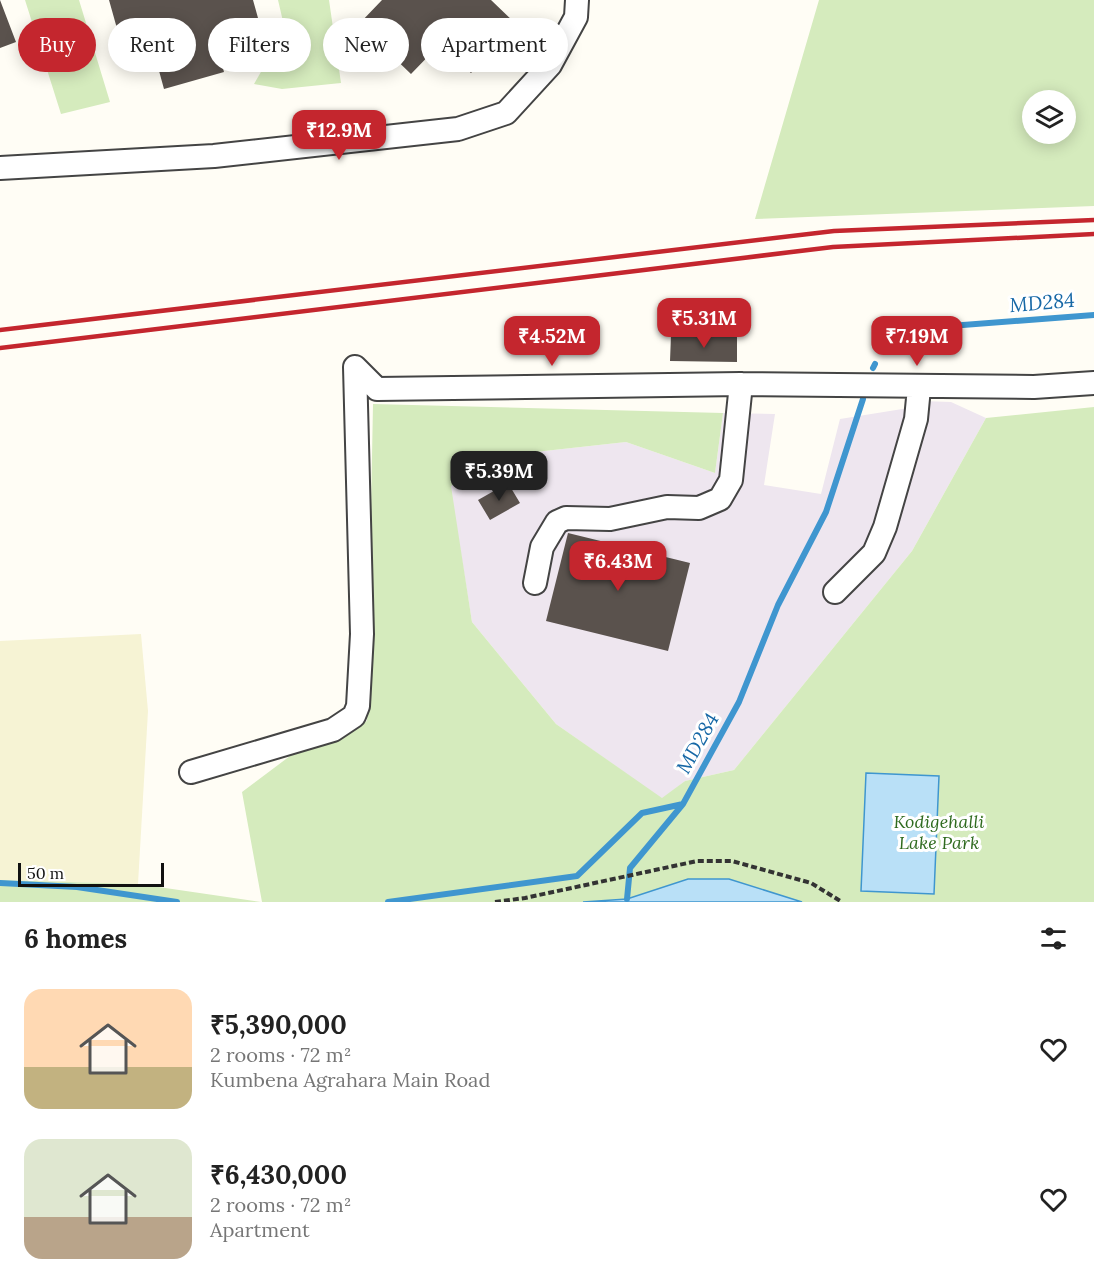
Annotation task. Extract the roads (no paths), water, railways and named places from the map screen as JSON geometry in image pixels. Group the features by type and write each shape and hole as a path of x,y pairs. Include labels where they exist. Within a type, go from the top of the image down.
{"street":[{"path":"0,168 214,156 458,129 506,113 550,65 576,17 577,0"},
{"path":"191,772 333,730 354,716 358,706 362,634 355,367 376,389 741,384 919,388 1034,387 1094,383"},
{"path":"536,583 542,547 556,522 566,518 610,519 667,507 699,508 720,499 731,480 741,384"},
{"path":"835,592 874,553 916,419 919,388"}],"water":[{"path":"866,773 939,776 934,894 861,891"},
{"path":"688,879 729,879 802,902 583,902 627,899"}],"waterway":[{"name":"MD284","path":"885,331 1094,315"},
{"name":"MD284","path":"873,368 875,364"},
{"name":"MD284","path":"388,902 577,876 642,813 683,804 739,702 778,605 826,512 863,399"},
{"path":"627,899 630,868 683,804"},
{"name":"MD284","path":"0,883 77,887 177,902"}],"railway":[{"path":"0,330 834,231 1094,220"},
{"path":"0,348 833,247 1094,234"}],"park label":[{"name":"Kodigehalli Lake Park","path":"939,831"}]}
